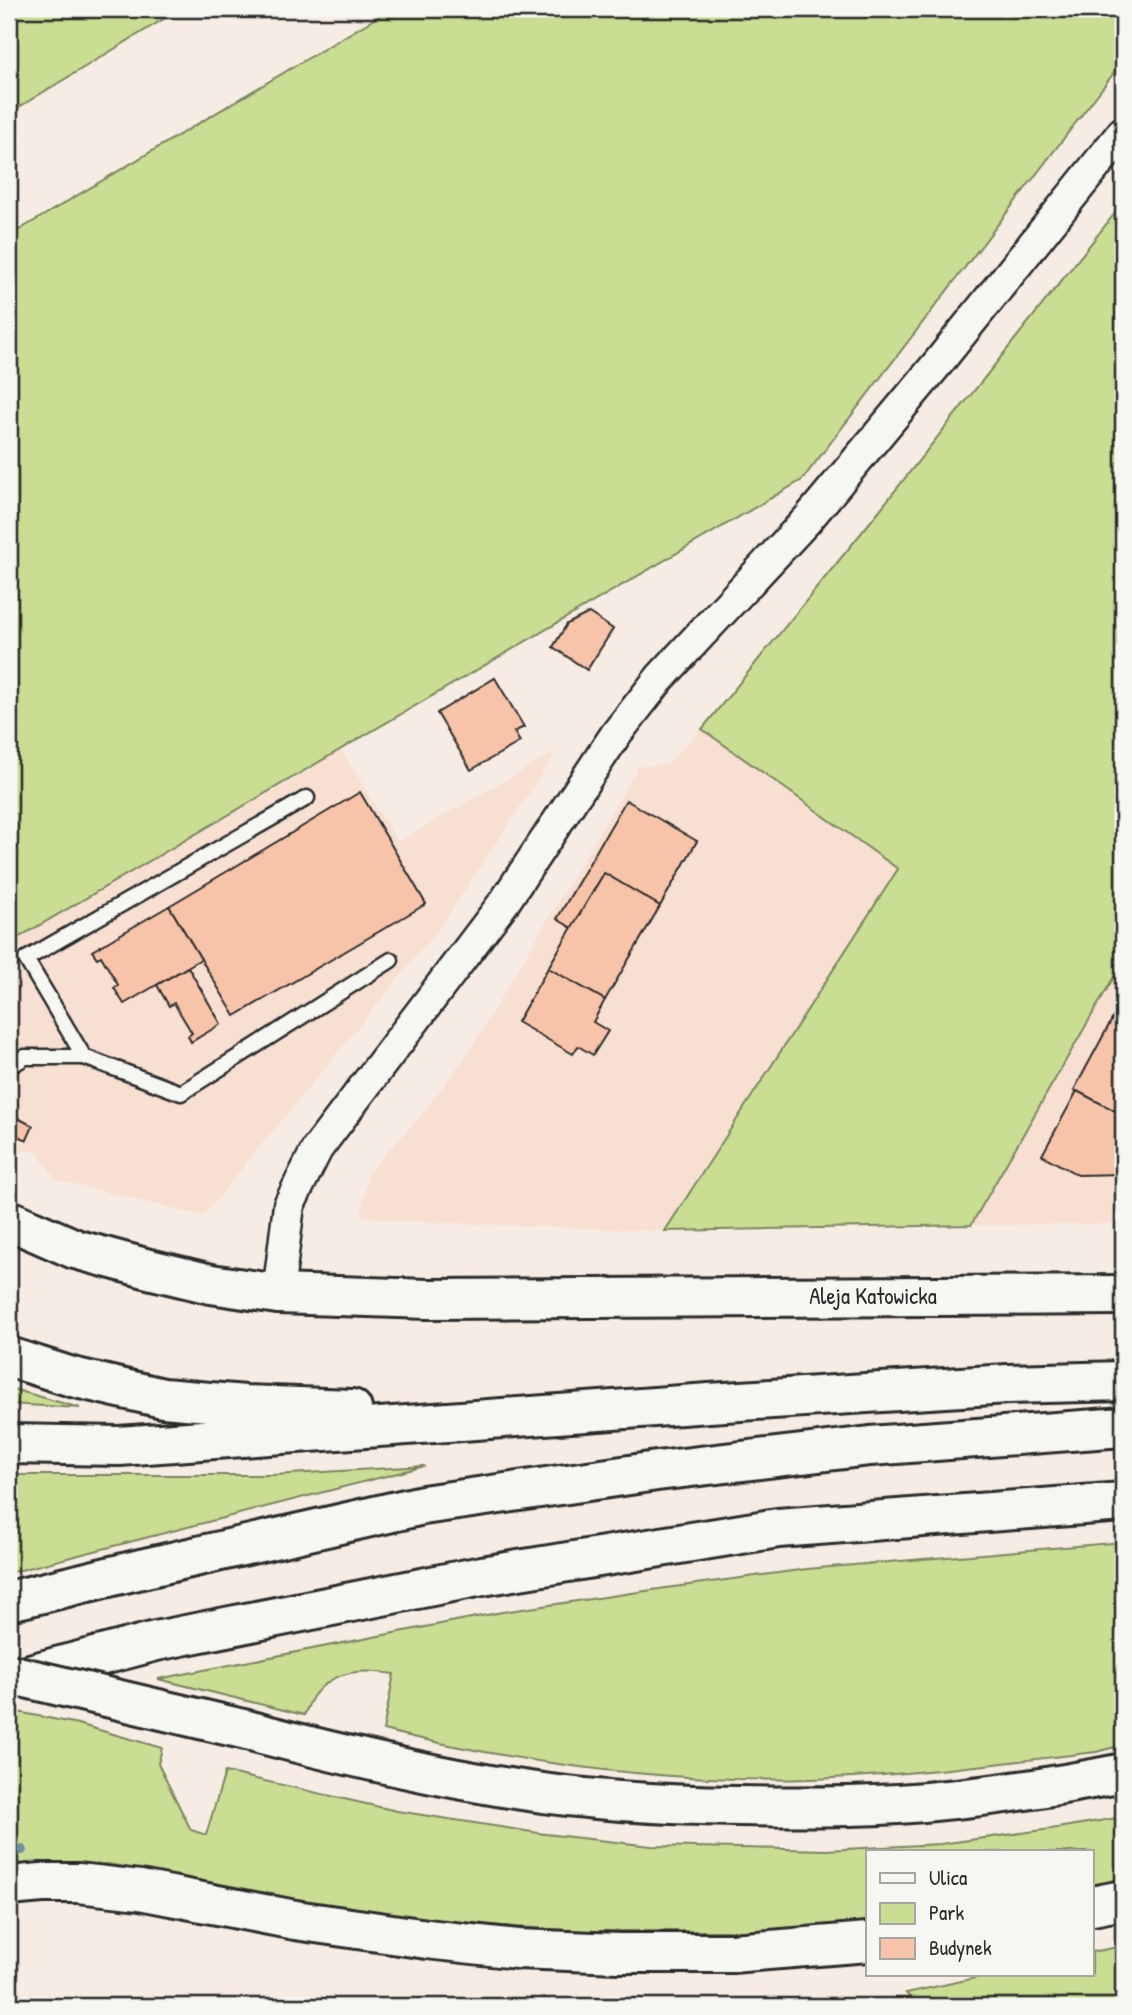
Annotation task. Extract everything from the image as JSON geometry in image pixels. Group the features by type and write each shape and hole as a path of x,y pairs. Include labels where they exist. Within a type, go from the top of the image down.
{"main road":[{"name":"Aleja Katowicka","path":"9,1220 75,1249 124,1263 211,1284 278,1294 428,1299 1122,1293"},
{"path":"9,1357 72,1377 163,1398 245,1405 381,1410 575,1413"},
{"path":"9,1444 119,1446 1008,1384 1123,1381"},
{"path":"9,1601 423,1505 657,1471 870,1446 1123,1427"},
{"path":"9,1679 156,1641 482,1576 778,1528 1123,1502"},
{"path":"9,1674 346,1756 523,1791 605,1800 772,1807 898,1804 989,1795 1123,1773"},
{"path":"9,1886 78,1883 141,1890 295,1920 518,1949 732,1953 866,1942"},
{"path":"1094,1906 1123,1900"}],"street":[{"path":"278,1294 289,1205 317,1149 505,901 616,734 660,678 807,520 938,363 1123,132"}],"lane":[{"path":"84,1057 26,959 307,798"},
{"path":"9,1067 25,1057 84,1057 181,1093 391,960"}],"shaded area":[{"path":"702,729 898,868 665,1231 393,1221 361,1216 368,1173 422,1114 463,1060 638,767 667,764"},
{"path":"340,748 398,842 557,751 439,929 203,1216 56,1180 36,1151 17,1151 9,1135 9,943"},
{"path":"1123,961 1123,1224 971,1225"}],"green space":[{"path":"9,9 180,9 9,113"},
{"path":"391,9 1123,9 1123,61 802,480 9,943 9,236"},
{"path":"1123,203 1123,961 971,1225 665,1231 898,869 702,729"},
{"path":"9,1388 80,1408 9,1404"},
{"path":"425,1466 9,1573 9,1475 273,1475"},
{"path":"1123,1542 1123,1745 1096,1752 881,1775 810,1779 702,1778 648,1774 541,1762 383,1730 394,1674 361,1672 331,1680 314,1695 304,1715 158,1679 502,1612 666,1588 807,1569"},
{"path":"9,1712 78,1724 162,1748 158,1764 191,1830 206,1835 225,1772 397,1811 545,1834 651,1846 826,1850 940,1844 1123,1817 1123,1880 1094,1887 1094,1850 866,1850 866,1922 778,1931 583,1931 451,1923 333,1906 108,1864 9,1866"},
{"path":"1123,1946 1123,2006 917,2006 906,1993 984,1976 1094,1976 1094,1952"}],"building":[{"path":"589,613 613,629 587,670 553,647 567,624"},
{"path":"495,678 524,727 514,732 520,742 471,770 437,713"},
{"path":"360,792 426,904 235,1016 169,906"},
{"path":"626,800 697,841 660,906 604,873 572,928 557,919"},
{"path":"604,873 660,906 605,1000 548,968"},
{"path":"169,906 201,959 124,1004 114,988 118,985 101,956 97,958 92,951"},
{"path":"188,967 221,1024 191,1042 188,1036 192,1033 174,1003 169,1006 157,985"},
{"path":"548,968 605,1000 593,1022 608,1031 593,1055 578,1046 573,1054 517,1022"},
{"path":"1123,999 1123,1115 1074,1090"},
{"path":"1077,1091 1123,1115 1123,1174 1078,1175 1042,1155"},
{"path":"16,1117 33,1126 27,1140 9,1132"}],"waterway":[{"path":"9,1851 22,1850"}]}
